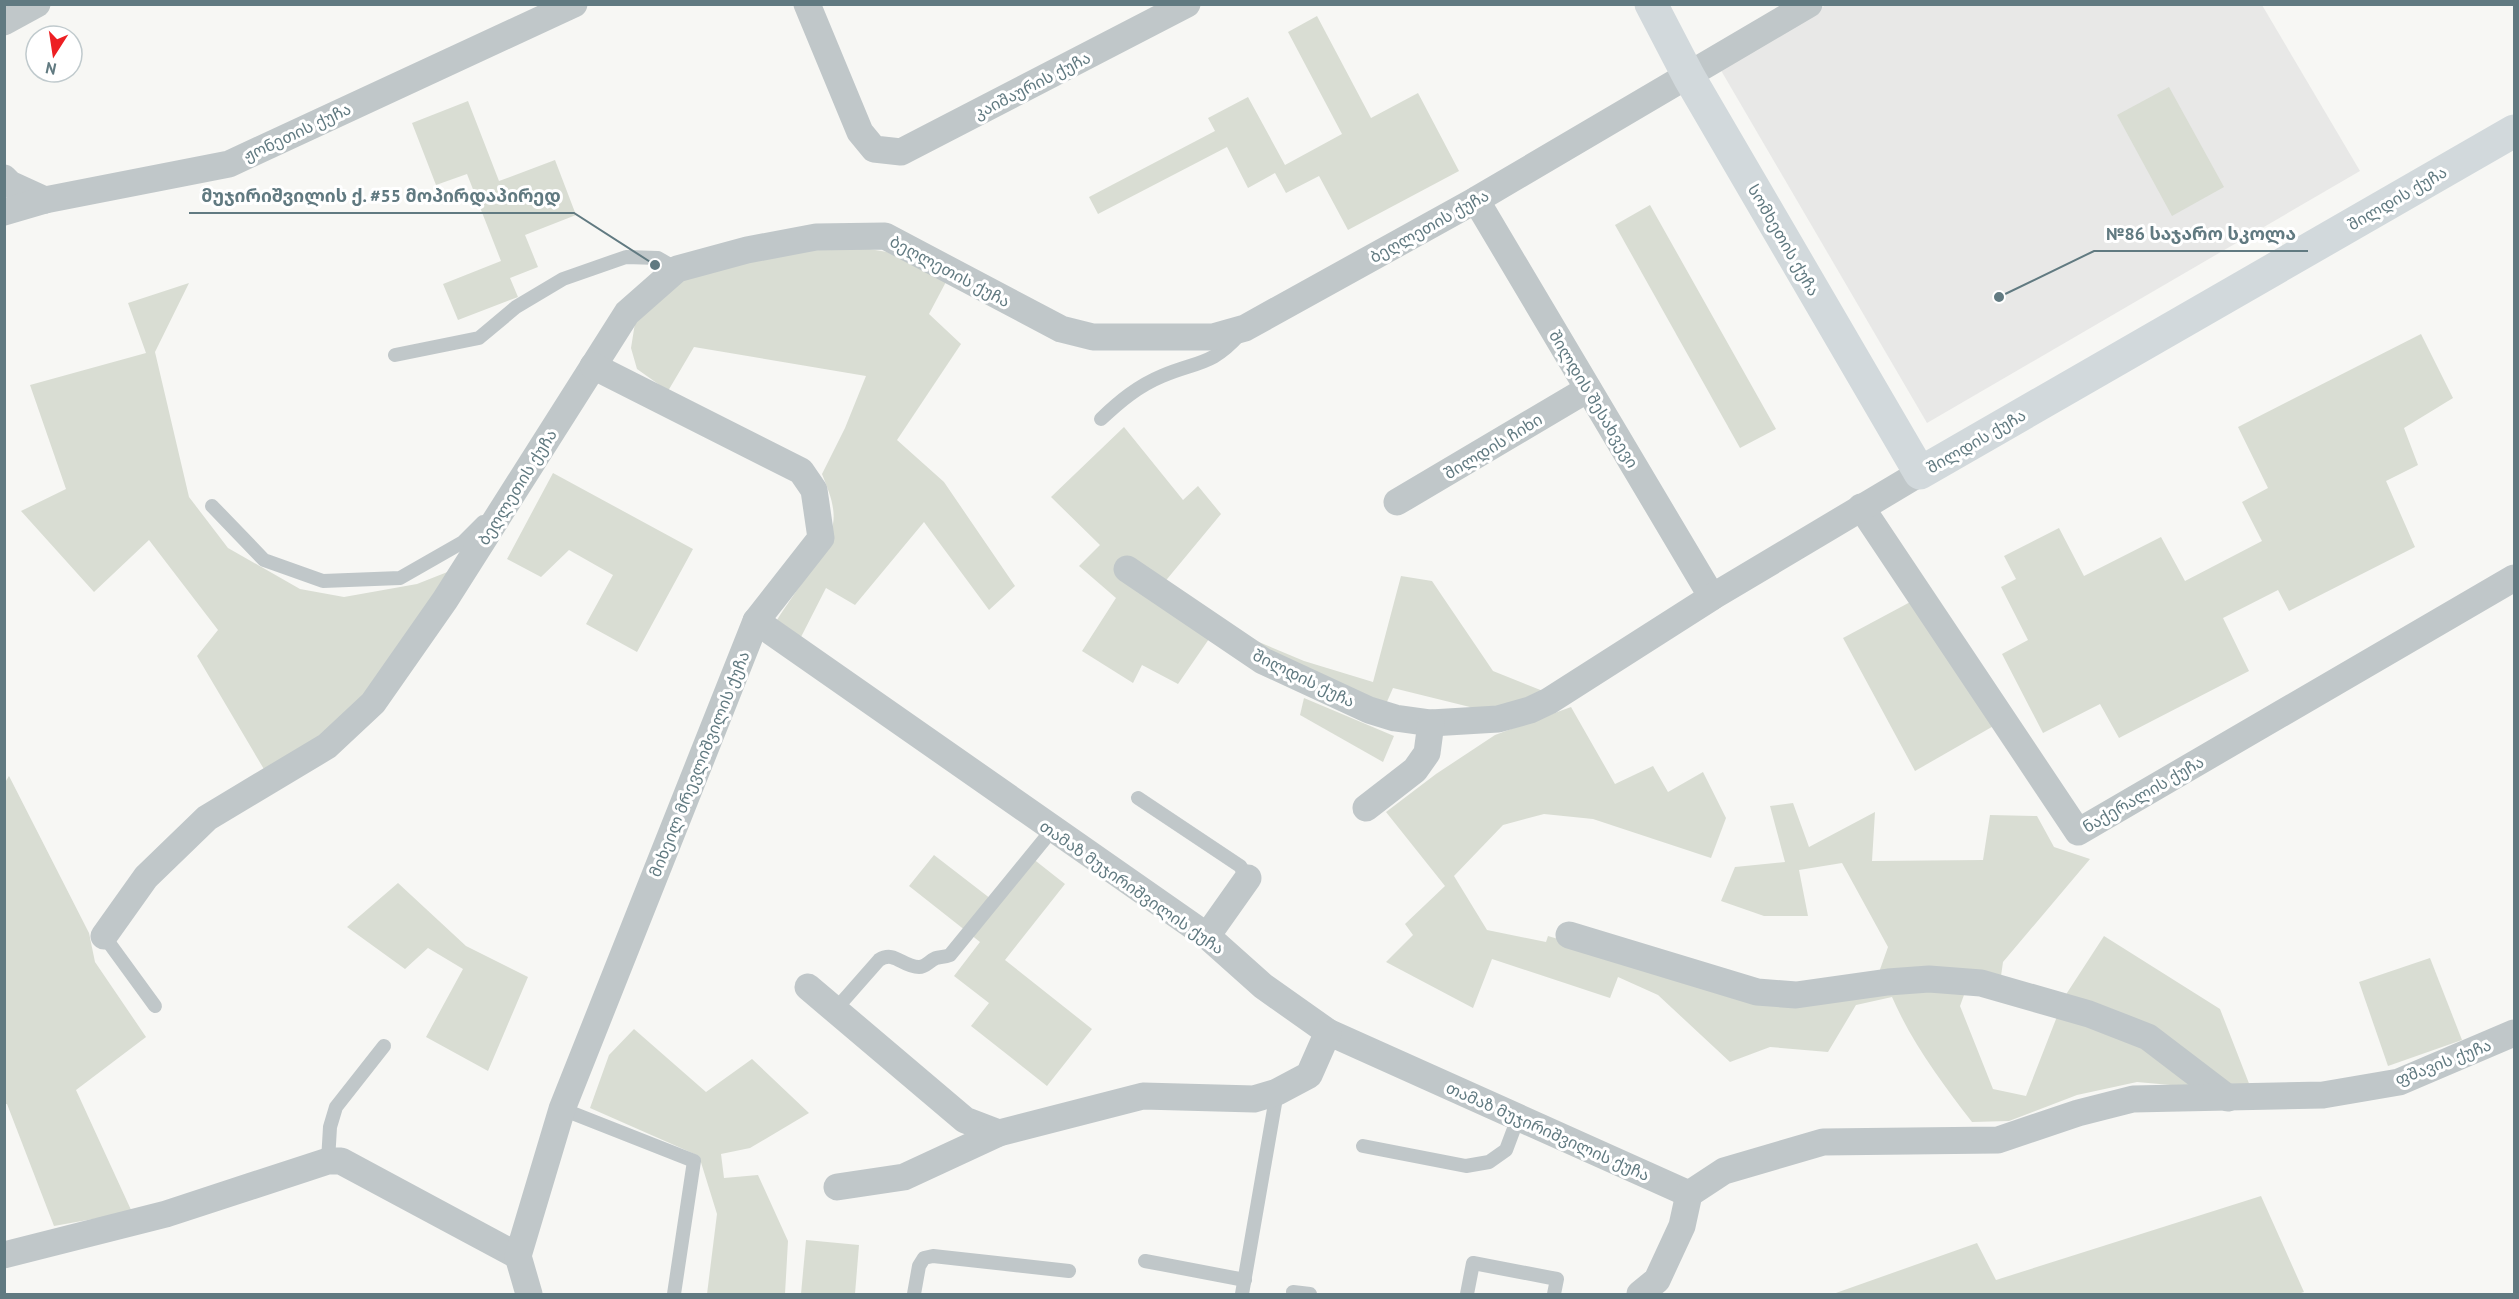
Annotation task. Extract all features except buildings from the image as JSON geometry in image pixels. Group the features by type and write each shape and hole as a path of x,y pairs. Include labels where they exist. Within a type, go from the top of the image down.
{"street":[{"path":"4,22 37,4"},
{"name":"ჟონეთის ქუჩა","path":"4,212 45,200 229,164 574,4"},
{"name":"კაიშაურის ქუჩა","path":"807,4 860,132 874,149 901,152 1187,4"},
{"name":"სომხეთის ქუჩა","path":"1652,4 1689,77 1920,473"},
{"name":"ბეღლეთის ქუჩა","path":"104,936 146,877 207,818 327,746 373,703 445,600 627,313 677,269 747,250 816,237 885,236 1060,329 1075,334 1093,337 1213,337 1245,328 1476,200 1689,77 1809,4"},
{"name":"შილდის ქუჩა","path":"1127,569 1263,661 1369,710 1395,718 1431,723 1498,719 1530,710 1549,701 1712,597 1862,507 2514,131"},
{"path":"4,178 10,184 45,200"},
{"name":"შილდის შესახვევი","path":"1476,200 1712,597"},
{"name":"მიხეილ მრევლიშვილის ქუჩა","path":"518,1256 562,1109 756,621 821,538 814,490 801,471 593,366"},
{"name":"შილდის ჩიხი","path":"1397,502 1588,389"},
{"name":"ნაქერალის ქუჩა","path":"1862,507 2078,832 2514,578"},
{"name":"თამაზ მუჯირიშვილის ქუჩა","path":"756,621 1052,830 1207,936 1263,986 1328,1032 1689,1194"},
{"path":"1366,807 1415,770 1428,753 1431,723"},
{"path":"1207,936 1248,878"},
{"path":"1569,935 1757,992 1796,995 1888,982 1929,979 1982,983 2089,1014 2148,1037 2228,1098"},
{"path":"808,987 965,1120 999,1133"},
{"path":"837,1187 904,1177 999,1133 1143,1096 1254,1099 1277,1092 1309,1075 1328,1032"},
{"name":"ფშავის ქუჩა","path":"2228,1098 2323,1095 2399,1082 2514,1033"},
{"path":"1640,1294 1657,1280 1682,1226 1689,1194 1724,1170 1823,1142 1998,1140 2078,1113 2133,1099 2228,1098"},
{"path":"4,1255 166,1214 328,1161 341,1161 518,1256 529,1294"}],"lane":[{"path":"394,355 479,338 516,307 563,279 626,257 658,258 677,269"},
{"path":"1101,419 1133,390 1164,375 1213,359 1226,350 1245,328"},
{"path":"212,506 264,560 323,581 400,578 463,542 517,488"},
{"path":"1138,798 1240,866 1248,878"},
{"path":"836,1010 879,960 886,956 894,957 910,966 921,967 936,958 950,955 1052,830"},
{"path":"104,936 154,1005"},
{"path":"328,1161 330,1127 336,1107 384,1046"},
{"path":"1242,1294 1277,1092"},
{"path":"562,1109 694,1161 674,1294"},
{"path":"1363,1146 1466,1166 1489,1162 1506,1150 1518,1118"},
{"path":"914,1294 924,1258 933,1256 1069,1271"},
{"path":"1145,1261 1245,1280"},
{"path":"1467,1294 1473,1263 1557,1279 1554,1294"},
{"path":"1293,1292 1310,1294"}],"shaded area":[{"path":"1826,5 2262,5 2360,171 1927,423 1719,67"},
{"path":"1317,16 1371,118 1418,93 1459,171 1348,230 1319,176 1286,193 1275,173 1248,188 1227,147 1098,214 1089,197 1215,131 1208,118 1248,97 1285,165 1342,134 1288,32"},
{"path":"2169,87 2224,187 2172,216 2117,115"},
{"path":"468,101 499,181 555,160 576,215 525,235 538,267 510,278 518,297 458,320 443,284 501,261 467,174 436,185 412,123"},
{"path":"1650,205 1776,429 1740,448 1615,225"},
{"path":"804,245 851,246 887,252 947,280 929,314 961,344 897,440 944,482 1015,586 989,610 924,522 855,605 826,588 801,637 777,620 830,535 833,511 822,474 845,428 866,376 694,347 668,391 637,369 631,348 635,323 681,279"},
{"path":"189,283 155,352 189,497 228,548 300,589 344,597 417,584 455,569 357,704 325,736 265,771 197,656 218,630 149,540 94,592 21,511 66,489 30,385 146,353 128,303"},
{"path":"2421,334 2453,398 2404,428 2418,465 2386,481 2415,547 2289,611 2278,590 2223,618 2249,671 2119,738 2100,704 2043,733 2002,654 2028,640 2001,587 2016,579 2004,556 2059,528 2084,576 2161,537 2185,581 2262,541 2242,502 2268,488 2238,427"},
{"path":"1124,427 1183,500 1198,486 1221,514 1153,596 1211,636 1178,684 1142,665 1133,683 1082,651 1116,598 1079,566 1100,545 1051,497"},
{"path":"553,473 693,549 637,652 586,624 613,575 569,550 541,577 507,559"},
{"path":"1401,576 1432,581 1493,671 1543,691 1517,708 1474,708 1393,688 1386,704 1314,675 1247,637 1304,661 1373,682"},
{"path":"1914,600 1997,724 1915,771 1843,638"},
{"path":"1304,698 1394,736 1383,762 1300,715"},
{"path":"1571,707 1615,784 1653,766 1668,792 1703,772 1726,818 1711,858 1593,819 1544,814 1503,825 1454,876 1487,930 1546,942 1548,936 1764,1000 1872,992 1888,947 1842,863 1799,870 1808,916 1764,916 1721,901 1735,867 1785,862 1770,806 1793,803 1809,847 1875,812 1872,861 1983,860 1990,815 2037,816 2054,847 2090,859 2003,962 2001,976 1973,970 1960,1006 1993,1089 2026,1096 2065,996 2104,936 2220,1009 2250,1086 2182,1086 2137,1082 2077,1095 2009,1121 1972,1122 1918,1046 1892,997 1856,1005 1828,1052 1770,1047 1730,1062 1658,995 1618,977 1610,998 1492,959 1473,1008 1386,962 1413,935 1405,924 1445,886 1386,812 1436,774 1495,735"},
{"path":"9,776 89,933 95,962 146,1037 76,1090 132,1212 54,1226 7,1104 5,1104 4,784"},
{"path":"1027,854 1065,884 1005,960 1092,1029 1047,1086 971,1026 989,1003 954,976 980,942 909,886 934,855 991,899"},
{"path":"398,883 466,946 528,977 488,1071 426,1037 463,969 428,948 405,969 347,927"},
{"path":"2430,958 2462,1040 2388,1066 2359,982"},
{"path":"634,1029 706,1092 752,1059 809,1113 750,1148 721,1154 724,1178 758,1175 788,1241 785,1294 707,1294 717,1214 699,1156 590,1108 609,1055"},
{"path":"2261,1196 2304,1292 2298,1294 1833,1294 1977,1243 1996,1280"},
{"path":"806,1240 859,1245 855,1294 801,1294"}],"place":[{"name":"მუჯირიშვილის ქ. #55 მოპირდაპირედ","path":"655,265"},
{"name":"№86 საჯარო სკოლა","path":"1999,297"}]}
